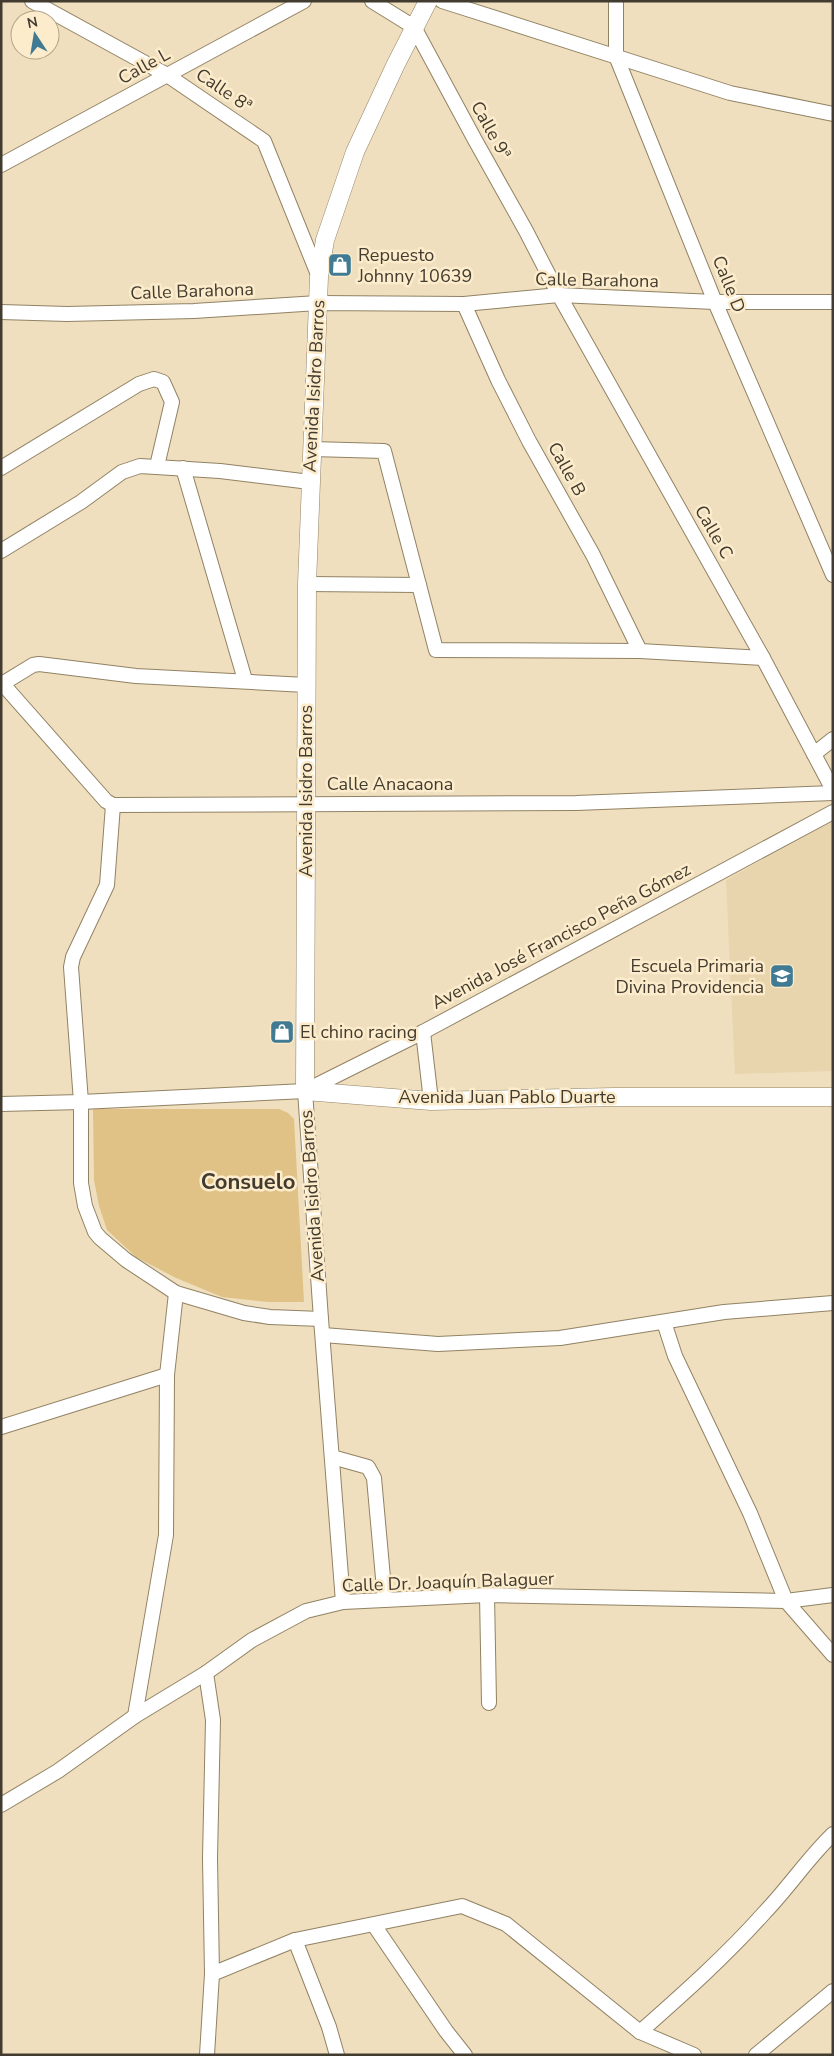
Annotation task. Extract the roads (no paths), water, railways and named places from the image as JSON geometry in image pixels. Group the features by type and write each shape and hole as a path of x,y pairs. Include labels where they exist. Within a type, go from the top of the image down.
{"street":[{"name":"Calle 8ª","path":"32,1 167,75 264,141 319,278"},
{"name":"Calle L","path":"1,165 304,1"},
{"name":"Calle 9ª","path":"372,1 414,27 526,230 559,295"},
{"name":"Avenida Isidro Barros","path":"343,1602 321,1319 306,1091 307,584 319,278 325,240 355,152 428,1"},
{"path":"442,1 730,93 833,114"},
{"name":"Calle D","path":"616,1 616,56 715,302 833,575"},
{"name":"Calle Barahona","path":"1,312 67,314 194,311 318,303 464,304 559,295 715,302 833,302"},
{"name":"Calle C","path":"559,295 763,658 833,791"},
{"name":"Calle B","path":"464,304 502,389 593,554 640,651"},
{"path":"1,468 139,384 154,379 163,382 172,402 157,466"},
{"path":"312,449 384,451 436,650 640,651 763,658"},
{"path":"1,551 81,502 122,472 140,466 183,468 310,482"},
{"path":"183,468 245,680"},
{"path":"307,584 419,585"},
{"path":"306,685 245,680 136,676 39,664 2,683 106,801 113,805 107,884 73,957 71,967 81,1102 81,1178 85,1206 91,1225 100,1238 126,1260 176,1293 244,1313 270,1317 321,1319"},
{"path":"814,754 833,739"},
{"name":"Calle Anacaona","path":"113,805 576,803 833,791"},
{"name":"Avenida José Francisco Peña Gómez","path":"306,1091 423,1032 833,812"},
{"path":"423,1032 431,1101"},
{"name":"Avenida Juan Pablo Duarte","path":"1,1104 306,1091 431,1101 614,1097 833,1097"},
{"path":"135,1716 166,1535 167,1375 176,1293"},
{"path":"323,1334 416,1342 457,1343 560,1338 724,1312 833,1303"},
{"path":"664,1322 675,1356 750,1512 786,1601 833,1655"},
{"path":"1,1427 167,1375"},
{"path":"332,1457 368,1467 374,1478 385,1600"},
{"path":"487,1595 490,1703"},
{"name":"Calle Dr. Joaquín Balaguer","path":"1,1805 58,1771 135,1716 206,1673 252,1640 306,1610 343,1602 487,1595 786,1601 833,1595"},
{"path":"206,1673 213,1720 210,1858 212,1974 208,2055"},
{"path":"640,2032 765,1913 813,1854 833,1834"},
{"path":"212,1974 295,1940 374,1925 400,1917 462,1906 506,1924 640,2032 694,2055"},
{"path":"374,1925 446,2031 465,2055"},
{"path":"295,1940 329,2027 337,2055"},
{"path":"756,2055 833,1991"}],"place":[{"name":"Repuesto Johnny 10639","path":"340,265"},
{"name":"Escuela Primaria Divina Providencia","path":"782,976"},
{"name":"El chino racing","path":"282,1032"}],"district":[{"name":"Consuelo","path":"248,1182"}]}
